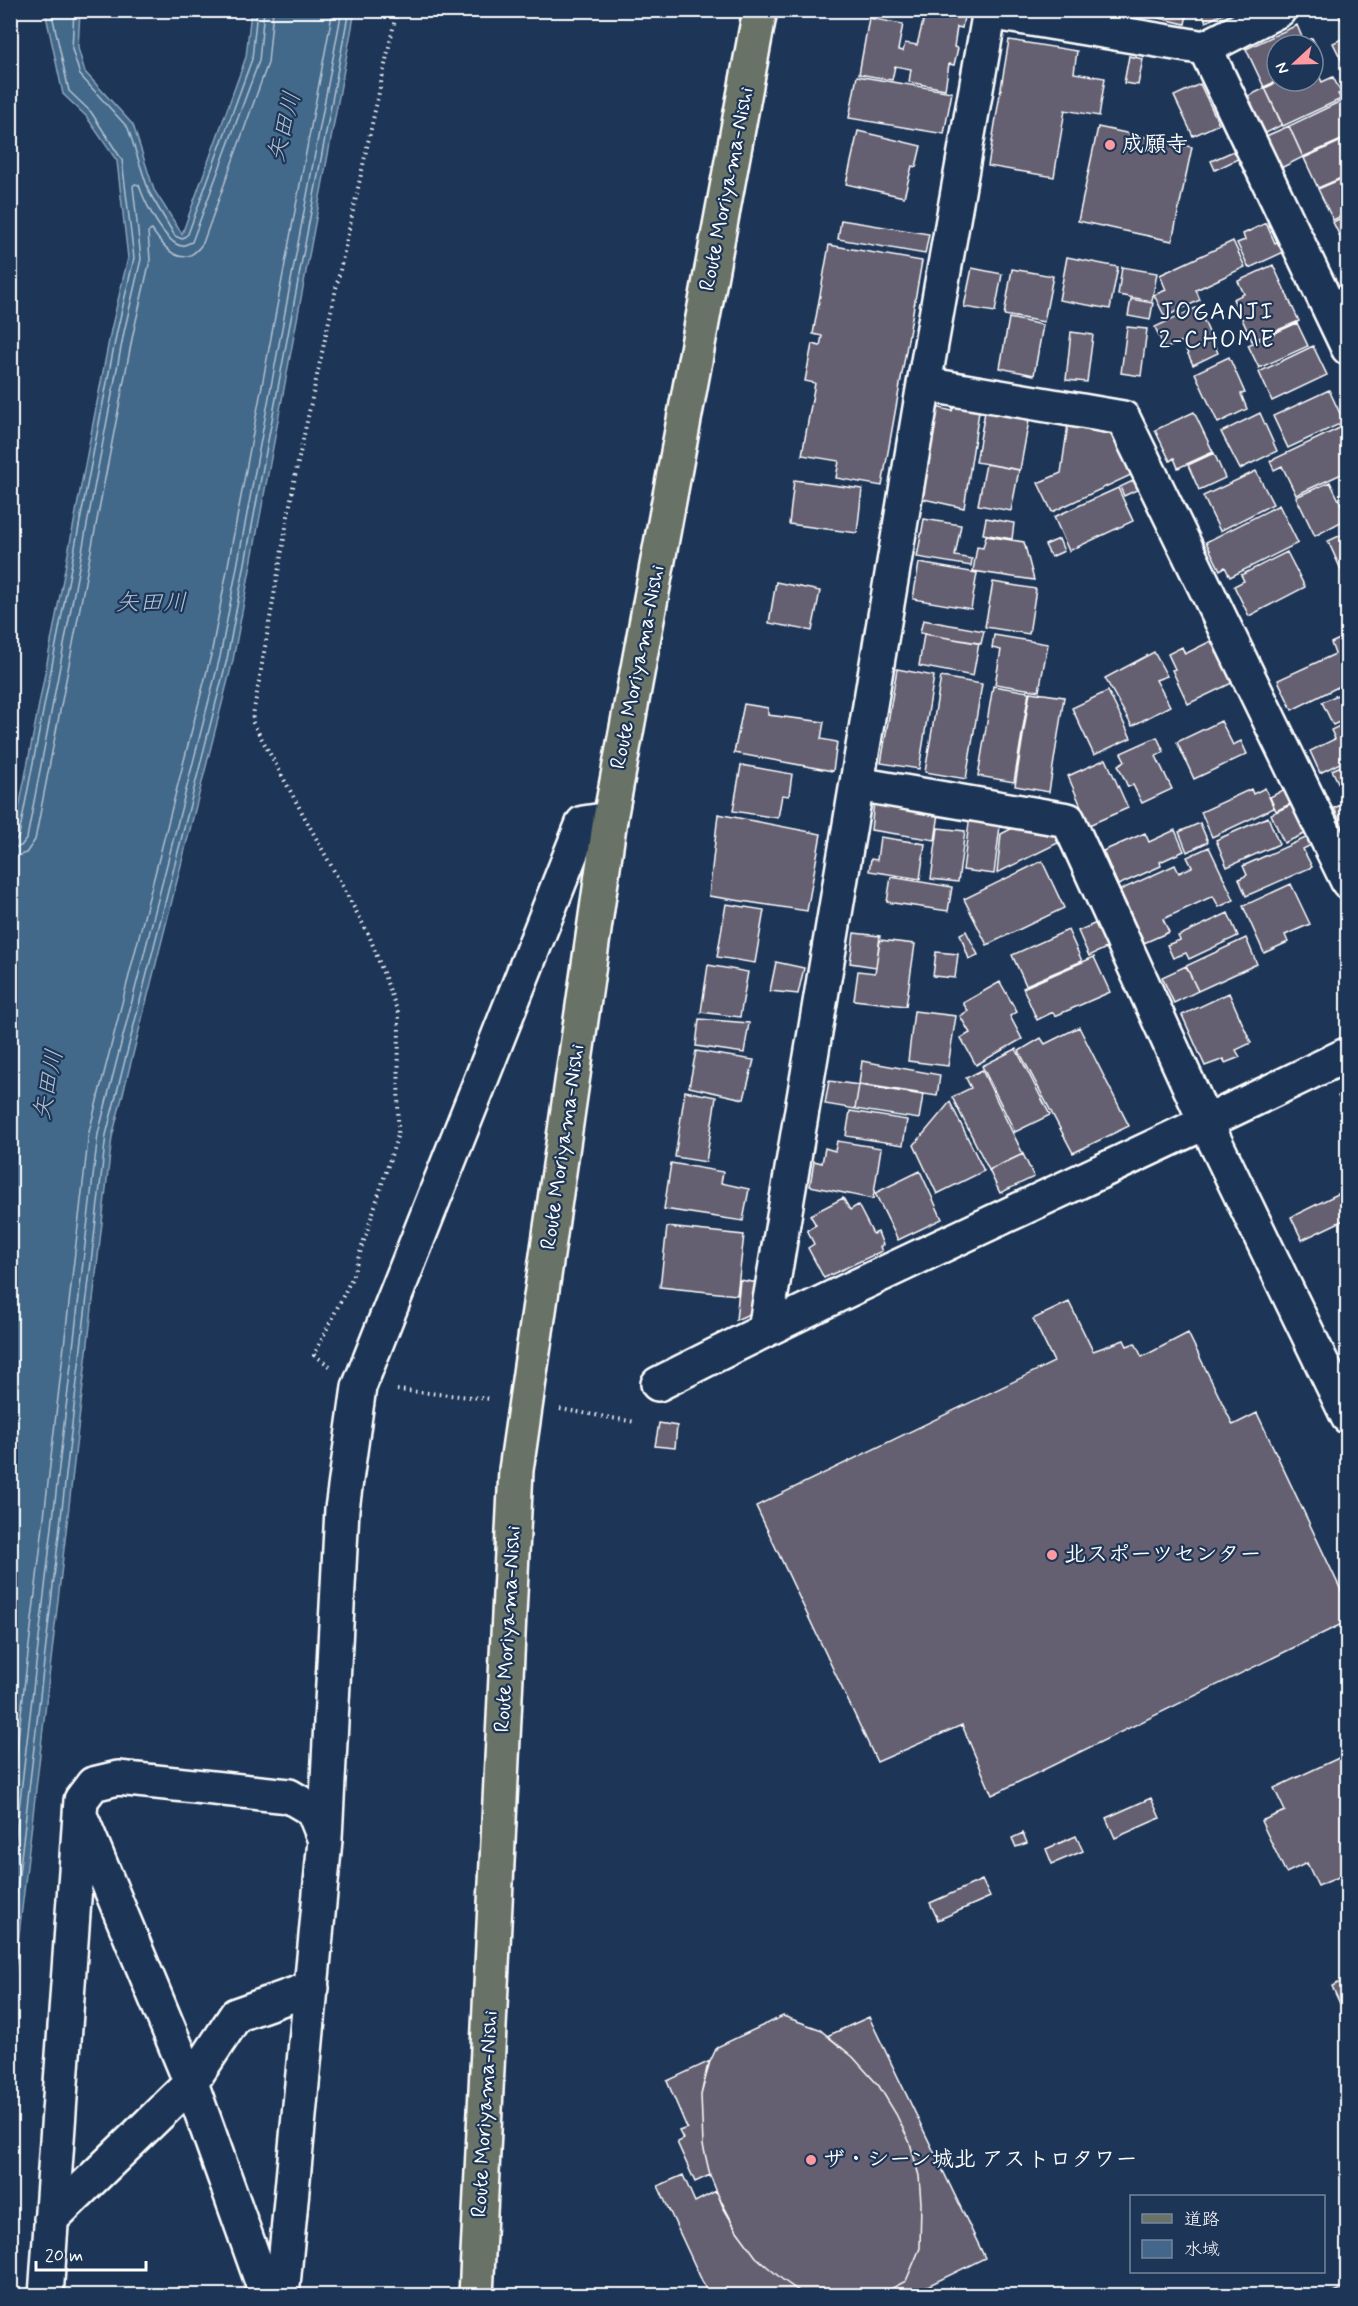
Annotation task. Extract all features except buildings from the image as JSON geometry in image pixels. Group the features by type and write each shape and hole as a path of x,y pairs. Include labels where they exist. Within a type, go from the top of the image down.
{"main road":[{"name":"Route Moriyama-Nishi","path":"476,2295 516,1470 610,819 760,10"}],"street":[{"path":"765,1330 989,11 1205,48 1279,10"},
{"path":"1205,48 1347,348"},
{"path":"924,384 1123,418 1347,882"},
{"path":"856,784 1068,820 1206,1123 1347,1417"},
{"path":"282,2295 325,1840 342,1509 373,1388 583,823 610,819"},
{"path":"658,1384 765,1330 1206,1123 1347,1054"},
{"path":"46,2295 81,1800 93,1784 118,1778 289,1796 313,1810 325,1840"},
{"path":"81,1815 191,2083 267,2295"},
{"path":"51,2219 191,2083 236,2015 312,1988"}],"path":[{"path":"397,10 295,476 252,721 369,935 399,1015 398,1134 352,1278 314,1355 373,1388 526,1403 635,1422"}],"water":[{"name":"矢田川","path":"45,11 80,11 78,48 85,72 133,125 154,190 182,234 246,57 251,11 355,11 233,660 112,1137 11,2003 11,850 111,330 128,258 117,161 86,116 63,94"}],"place":[{"name":"成願寺","path":"1110,145"},
{"name":"北スポーツセンター","path":"1052,1555"},
{"name":"ザ・シーン城北 アストロタワー","path":"811,2160"}],"district":[{"name":"JOGANJI 2-CHOME","path":"1217,326"}]}
